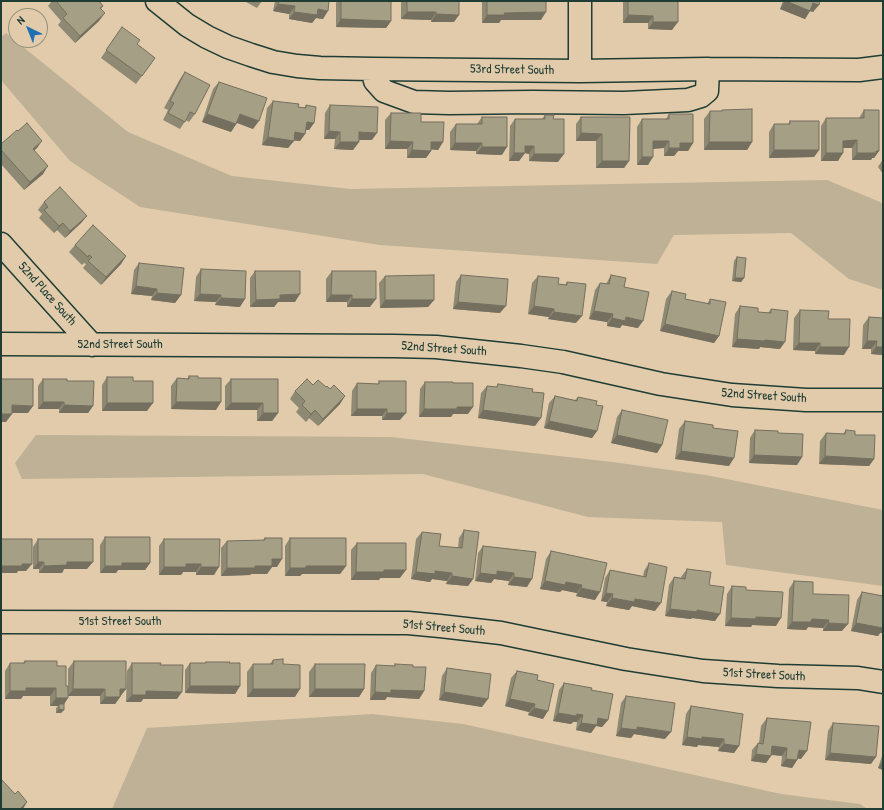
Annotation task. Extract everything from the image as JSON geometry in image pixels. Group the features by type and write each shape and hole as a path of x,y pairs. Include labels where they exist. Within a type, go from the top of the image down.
{"street":[{"name":"53rd Street South","path":"157,1 207,37 228,47 250,56 297,66 374,69 580,71 708,69 859,70 883,67"},
{"path":"580,1 580,71"},
{"path":"374,69 375,81 384,91 414,102 449,103 624,103 688,100 701,96 707,91 708,69"},
{"name":"52nd Place South","path":"1,244 92,345"},
{"name":"52nd Street South","path":"1,344 394,346 436,348 521,356 563,362 661,384 732,395 806,400 883,400"},
{"name":"51st Street South","path":"1,622 414,624 501,633 626,659 703,671 770,676 858,678 883,682"}],"shaded area":[{"path":"6,33 8,35 8,48 24,48 128,132 232,176 350,189 827,180 880,202 883,205 883,290 849,279 791,233 674,235 657,264 380,245 140,207 70,161 1,80 1,37"},
{"path":"36,435 391,437 612,462 706,475 883,510 883,586 726,565 722,522 588,517 423,474 22,479 15,463"},
{"path":"372,714 463,724 781,794 860,804 867,809 112,809 147,728"}],"building":[{"path":"56,1 99,1 103,6 100,8 105,13 80,36 63,18 67,14"},
{"path":"279,1 329,1 328,11 318,9 317,15 294,12 295,6 278,4"},
{"path":"341,1 391,1 391,21 341,19"},
{"path":"407,1 459,1 459,15 436,14 436,12 407,12"},
{"path":"487,1 546,1 546,12 487,15"},
{"path":"628,1 678,1 678,22 653,22 653,16 628,15"},
{"path":"786,1 820,1 819,5 813,3 810,11"},
{"path":"122,27 140,40 137,44 155,58 142,76 106,50"},
{"path":"185,72 210,85 195,114 190,112 185,122 168,113 174,103 170,101"},
{"path":"219,82 267,98 259,121 240,114 236,124 207,114"},
{"path":"273,101 299,104 298,107 306,108 306,105 316,107 314,123 307,122 305,134 295,132 294,141 268,137"},
{"path":"330,105 378,107 377,133 359,132 359,142 340,142 340,132 329,131"},
{"path":"752,109 752,142 709,142 710,111"},
{"path":"864,110 879,110 879,151 876,151 876,153 857,153 857,140 843,141 843,153 826,153 826,118 864,118"},
{"path":"391,113 421,113 421,122 444,122 443,142 431,142 431,151 412,150 413,142 390,141"},
{"path":"669,114 693,114 693,143 680,143 680,148 669,148 669,141 653,141 653,157 642,157 642,119 669,119"},
{"path":"545,115 554,115 553,119 564,119 564,154 534,154 534,146 525,146 525,153 514,153 515,119 545,119"},
{"path":"482,117 507,117 507,147 482,147 482,143 455,143 456,124 482,124"},
{"path":"581,117 630,117 629,161 602,161 602,134 581,133"},
{"path":"790,121 819,121 819,150 774,150 774,124 790,124"},
{"path":"27,123 42,141 33,149 48,166 30,182 1,150 1,144"},
{"path":"60,187 87,216 70,231 63,223 59,226 44,210 48,207 44,202"},
{"path":"93,225 126,256 106,277 88,261 92,257 89,255 88,257 75,245"},
{"path":"737,257 746,258 744,278 735,278"},
{"path":"139,263 184,268 181,295 157,293 157,289 136,286"},
{"path":"201,269 246,271 245,299 221,298 221,295 200,294"},
{"path":"255,271 300,271 300,294 280,295 280,299 256,300"},
{"path":"332,271 376,271 376,299 352,299 352,295 331,295"},
{"path":"434,275 434,300 385,300 385,276"},
{"path":"461,275 508,279 506,306 458,302"},
{"path":"611,275 626,278 624,287 649,292 643,321 626,317 625,321 612,318 613,314 594,311 600,283 609,284"},
{"path":"538,276 559,278 558,284 567,285 567,282 586,284 582,316 554,312 554,309 534,306"},
{"path":"672,291 686,294 685,299 710,304 710,299 726,302 719,336 665,324"},
{"path":"740,306 758,308 758,312 771,313 771,309 788,311 785,342 737,339"},
{"path":"800,310 829,311 828,319 850,319 849,347 820,347 820,343 799,343"},
{"path":"869,317 883,318 883,347 876,347 877,341 867,341"},
{"path":"189,376 198,376 198,378 221,378 221,402 176,402 177,378 189,379"},
{"path":"107,377 133,377 133,381 153,381 153,403 107,403"},
{"path":"1,379 33,379 33,406 12,405 12,414 1,414"},
{"path":"43,379 94,381 93,406 64,405 64,402 43,402"},
{"path":"231,379 278,379 278,413 263,413 263,403 231,403"},
{"path":"307,379 313,385 318,380 330,389 334,385 345,396 323,419 315,410 311,414 302,405 305,401 295,391"},
{"path":"379,381 406,381 406,413 387,413 387,409 357,409 357,383 379,384"},
{"path":"425,382 473,383 473,407 457,407 457,409 424,409"},
{"path":"498,384 533,389 532,392 544,393 541,418 483,410 487,386 497,387"},
{"path":"555,396 577,401 578,397 597,401 596,405 603,406 597,431 549,421"},
{"path":"622,410 668,420 662,445 617,435"},
{"path":"685,421 713,425 713,428 738,431 734,458 681,451"},
{"path":"755,430 803,434 802,457 754,455"},
{"path":"846,430 855,431 855,435 875,435 874,459 825,456 826,433 845,434"},
{"path":"464,530 479,532 473,579 452,576 452,573 435,571 435,574 416,572 422,532 441,534 439,546 462,548"},
{"path":"105,537 150,537 150,563 122,563 122,566 105,566"},
{"path":"265,538 282,538 282,559 272,559 272,566 255,566 255,568 227,568 227,541 265,540"},
{"path":"290,538 346,538 346,566 306,566 306,568 290,568"},
{"path":"1,539 32,539 32,564 22,564 22,566 1,566"},
{"path":"38,539 93,539 93,562 67,562 67,565 44,566 44,562 38,562"},
{"path":"164,539 220,539 219,567 201,567 201,564 186,564 186,567 164,567"},
{"path":"357,543 406,543 406,570 356,572"},
{"path":"483,546 536,552 532,579 514,577 514,573 497,571 497,575 480,573"},
{"path":"551,551 607,563 600,592 581,588 582,585 566,582 565,585 545,581"},
{"path":"649,563 667,567 661,603 635,599 634,602 612,598 613,594 606,593 610,570 646,577"},
{"path":"687,569 711,572 709,585 724,587 720,614 697,610 697,612 670,609 674,577 685,579"},
{"path":"794,581 813,582 813,594 849,595 848,624 828,623 829,620 812,619 811,622 792,622"},
{"path":"732,586 746,587 746,590 783,592 781,618 731,618"},
{"path":"862,592 883,596 883,628 856,623"},
{"path":"283,659 283,664 300,665 300,689 253,689 253,664 273,664 273,660"},
{"path":"25,661 57,661 57,666 66,666 66,686 68,686 68,698 56,698 56,688 26,688 26,691 10,691 10,663 25,663"},
{"path":"74,661 126,661 126,689 120,689 120,697 105,697 105,689 73,689"},
{"path":"132,663 183,665 182,692 146,691 146,695 132,695"},
{"path":"190,663 240,663 240,686 190,686"},
{"path":"315,664 365,664 364,689 315,689"},
{"path":"395,664 413,665 413,667 426,667 424,691 391,690 391,693 375,692 376,665 395,666"},
{"path":"447,668 491,674 488,699 444,692"},
{"path":"517,671 538,675 537,680 554,684 548,711 534,708 535,704 510,699"},
{"path":"564,683 592,688 591,690 613,694 608,720 598,718 597,725 581,723 583,715 577,714 576,716 558,713"},
{"path":"626,696 675,703 671,732 637,727 637,730 621,728"},
{"path":"59,704 64,704 64,710 59,709"},
{"path":"691,706 743,714 739,746 724,744 724,739 687,737"},
{"path":"767,718 811,722 807,751 799,750 797,760 786,759 787,748 772,746 771,756 756,754 758,743 763,744"},
{"path":"833,723 879,726 876,757 830,753"},
{"path":"1,779 15,794 18,791 27,802 20,809 1,809"}]}
